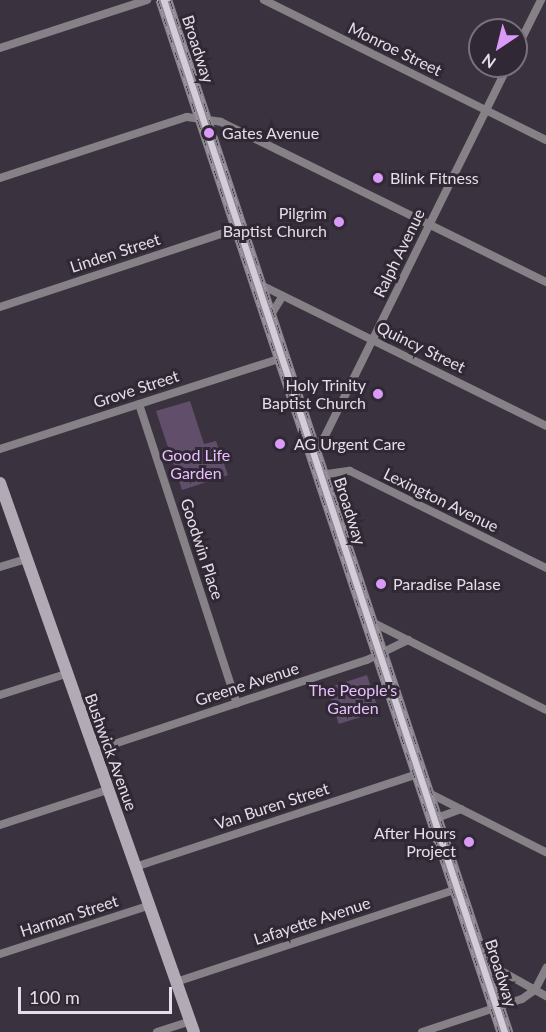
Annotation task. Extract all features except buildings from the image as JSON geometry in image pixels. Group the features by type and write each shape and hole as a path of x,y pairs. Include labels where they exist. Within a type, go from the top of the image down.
{"main road":[{"name":"Broadway","path":"164,0 504,1032"},
{"name":"Bushwick Avenue","path":"0,483 192,1027"}],"street":[{"path":"0,48 147,0"},
{"name":"Monroe Street","path":"264,0 546,140"},
{"path":"528,26 541,0"},
{"name":"Ralph Avenue","path":"312,449 324,438 502,78"},
{"path":"0,178 187,117 221,122 546,282"},
{"name":"Linden Street","path":"0,307 239,228"},
{"name":"Quincy Street","path":"257,283 546,426"},
{"path":"270,318 283,296"},
{"name":"Grove Street","path":"0,449 282,358"},
{"name":"Goodwin Place","path":"139,404 237,704"},
{"name":"Lexington Avenue","path":"320,474 350,471 546,568"},
{"path":"0,567 26,559"},
{"path":"368,620 546,710"},
{"name":"Greene Avenue","path":"93,751 379,654 408,640"},
{"path":"0,695 66,674"},
{"name":"Van Buren Street","path":"135,867 418,774"},
{"path":"0,825 107,790"},
{"path":"424,791 546,852"},
{"path":"434,819 460,809"},
{"name":"Lafayette Avenue","path":"176,982 458,890"},
{"name":"Harman Street","path":"0,954 148,906"},
{"path":"479,959 546,996"},
{"path":"422,1032 522,999 535,990 546,968"},
{"path":"157,1032 192,1027"}],"green space":[{"name":"Good Life Garden","path":"190,401 204,444 216,441 228,475 182,490 156,411"},
{"name":"The People's Garden","path":"367,675 379,711 339,724 327,688"}],"railway":[{"path":"158,0 499,1032"},
{"path":"170,0 511,1032"}],"place":[{"name":"Gates Avenue","path":"209,133"},
{"name":"Blink Fitness","path":"378,178"},
{"name":"Pilgrim Baptist Church","path":"339,222"},
{"name":"Holy Trinity Baptist Church","path":"378,394"},
{"name":"AG Urgent Care","path":"280,444"},
{"name":"Paradise Palase","path":"381,584"},
{"name":"After Hours Project","path":"469,842"}]}
